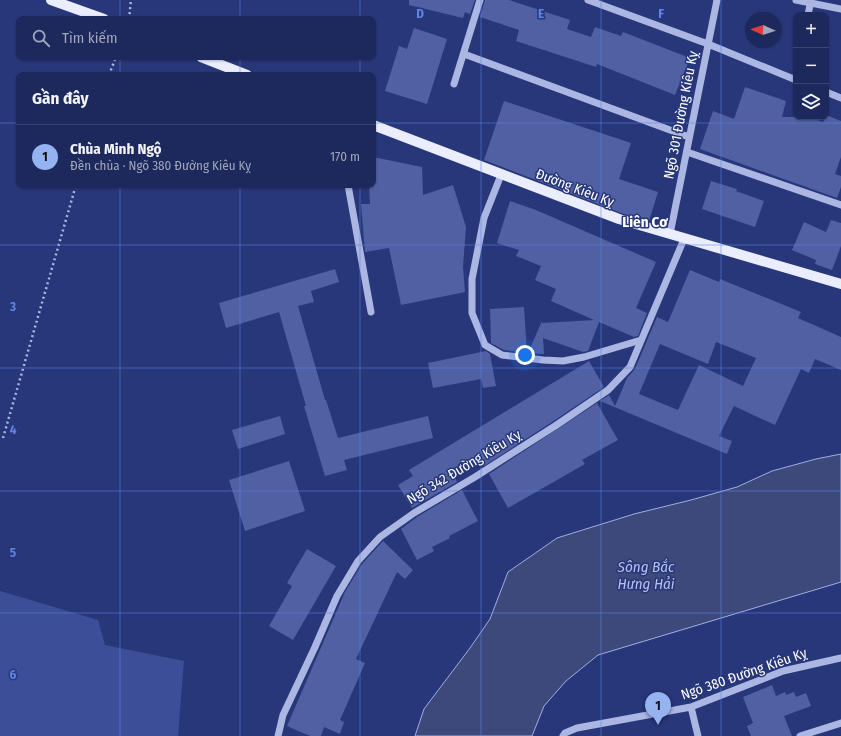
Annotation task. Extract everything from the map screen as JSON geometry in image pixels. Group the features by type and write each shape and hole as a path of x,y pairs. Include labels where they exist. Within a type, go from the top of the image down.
{"main road":[{"path":"51,0 96,16"},
{"path":"209,60 239,72"},
{"name":"Đường Kiêu Kỵ","path":"376,126 500,175 619,219 841,284"}],"street":[{"path":"454,84 480,0"},
{"path":"588,0 793,77"},
{"name":"Ngõ 301 Đường Kiêu Kỵ","path":"670,234 716,0"},
{"path":"796,0 810,1 841,9"},
{"path":"808,12 810,1"},
{"path":"464,54 689,137"},
{"path":"829,93 841,98"},
{"path":"687,152 841,205"},
{"path":"500,175 484,218 472,279 472,313 484,345 502,355 543,360 563,360 584,357 641,340"},
{"path":"349,188 371,312"},
{"name":"Ngõ 342 Đường Kiêu Kỵ","path":"278,736 283,714 315,647 337,596 358,561 380,537 414,513 555,426 608,390 630,367 684,239"},
{"name":"Ngõ 380 Đường Kiêu Kỵ","path":"563,736 566,732 577,728 691,707 783,671 841,658"},
{"path":"691,707 698,736"},
{"path":"800,736 841,723"}],"path":[{"path":"129,16 131,0"},
{"path":"110,72 115,60"},
{"path":"3,438 75,188"}],"shaded area":[{"path":"0,591 98,620 105,645 184,661 178,736 0,736"}],"water":[{"name":"Sông Bắc Hưng Hải","path":"841,454 841,582 598,655 566,681 544,706 532,736 415,736 424,709 490,619 508,572 557,538 634,514 737,487 772,471"}],"building":[{"path":"409,0 475,0 470,14 465,12 463,18 409,5"},
{"path":"485,0 509,0 570,20 567,29 591,37 595,27 621,36 623,32 690,58 675,95 597,64 596,67 516,41 519,30 480,17"},
{"path":"414,28 447,39 427,104 385,91 399,46 407,49"},
{"path":"745,87 786,101 782,117 793,117 793,120 817,120 823,122 824,120 829,120 829,116 841,121 841,157 835,174 841,176 841,187 837,198 700,149 713,111 734,119"},
{"path":"504,101 631,143 619,179 658,192 649,221 621,213 484,160"},
{"path":"376,158 422,167 423,195 453,185 466,227 463,267 465,292 401,305 389,248 365,252 361,204 370,204 369,188 376,188"},
{"path":"711,181 737,189 736,191 764,201 755,227 702,209"},
{"path":"510,201 536,210 656,262 636,308 647,313 638,336 634,337 599,322 588,351 583,352 543,338 544,354 528,353 542,321 542,323 594,320 551,301 556,289 535,280 541,266 516,256 519,250 497,243"},
{"path":"831,220 841,223 841,246 832,270 815,264 816,260 792,250 804,222 826,232"},
{"path":"335,269 339,282 311,291 314,302 298,306 325,400 338,438 428,416 433,438 344,460 347,470 325,476 304,406 306,406 279,312 226,328 219,303"},
{"path":"690,270 719,282 720,279 801,312 798,318 841,337 841,370 815,359 809,373 801,369 775,425 734,406 719,436 732,441 727,454 600,401 609,395 615,406 627,378 635,369 657,317 668,322","holes":["716,342 756,358 743,386 699,365 678,410 639,394 660,344 708,364"]},
{"path":"524,307 527,353 504,350 491,343 490,309"},
{"path":"486,351 490,354 496,386 483,388 481,379 433,388 428,363"},
{"path":"589,361 604,387 484,466 480,459 454,475 457,482 412,508 398,485 413,476 409,470"},
{"path":"597,403 618,440 582,460 585,464 508,508 489,474"},
{"path":"280,416 285,434 238,449 232,430"},
{"path":"289,461 305,511 245,531 229,480"},
{"path":"462,490 478,521 449,536 450,538 432,547 434,551 417,560 401,529 417,517"},
{"path":"383,541 413,570 405,579 397,572 356,659 365,663 340,720 344,722 340,734 324,727 321,736 310,736 287,726 345,592 362,564"},
{"path":"307,549 336,566 293,640 269,626 292,586 287,583"},
{"path":"772,685 776,696 785,692 786,695 794,692 796,697 806,693 811,706 784,716 792,736 751,736 747,726 753,723 743,697"}],"place":[{"name":"Chùa Minh Ngộ","path":"658,725"}],"district":[{"name":"Liên Cơ","path":"645,222"}]}
